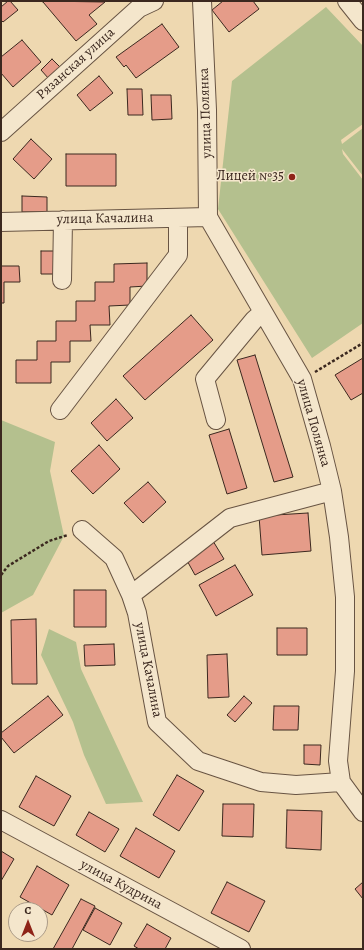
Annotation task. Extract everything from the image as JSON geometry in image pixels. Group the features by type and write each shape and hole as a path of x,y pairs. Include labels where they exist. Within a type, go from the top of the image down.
{"street":[{"name":"Рязанская улица","path":"1,132 139,8 154,1"},
{"name":"улица Полянка","path":"202,1 207,110 208,217 302,379 321,446 332,490 339,537 345,597 345,671 338,761 341,782 363,812"},
{"path":"347,1 363,21"},
{"name":"улица Качалина","path":"1,222 208,217"},
{"path":"60,410 178,256 178,218"},
{"path":"62,280 63,220"},
{"path":"216,420 205,379 254,320 263,312"},
{"path":"131,595 230,518 332,490"},
{"name":"улица Качалина","path":"82,530 114,558 131,595 137,613 157,722 198,761 261,782 296,785 341,782"},
{"name":"улица Кудрина","path":"1,820 241,949"}],"path":[{"path":"302,379 363,343"},
{"path":"1,575 8,566 49,541 82,530"}],"green space":[{"name":"Лицей №35","path":"326,7 363,46 363,124 341,140 342,144 363,128 363,176 342,149 343,154 363,180 363,323 312,358 218,209 232,81"},
{"path":"1,420 55,442 50,471 64,536 33,595 1,613"},
{"path":"49,629 76,642 81,669 143,802 106,804 84,755 73,722 41,655"}],"building":[{"path":"10,1 18,10 3,22 1,20 1,7"},
{"path":"223,1 253,1 259,9 229,32 212,10"},
{"path":"43,2 105,2 89,15 97,24 76,41"},
{"path":"162,24 179,47 136,78 126,65 124,67 116,57"},
{"path":"22,40 41,62 13,87 1,73 1,57"},
{"path":"52,59 61,68 49,79 41,70"},
{"path":"99,76 113,93 90,111 77,95"},
{"path":"127,89 142,89 143,115 128,115"},
{"path":"151,95 171,95 172,119 152,120"},
{"path":"31,139 52,159 34,179 13,159"},
{"path":"66,154 116,154 116,186 66,186"},
{"path":"22,196 47,197 47,212 22,212"},
{"path":"41,251 55,251 56,274 41,274"},
{"path":"147,263 147,286 130,287 130,305 109,306 110,325 90,325 91,341 70,341 70,362 51,362 51,383 16,383 16,360 37,360 37,341 56,341 56,321 76,321 76,301 95,301 95,282 114,282 114,264"},
{"path":"1,266 19,266 20,282 4,282 4,303 1,303"},
{"path":"191,315 213,340 145,400 123,376"},
{"path":"255,355 293,477 274,482 237,360"},
{"path":"363,358 363,393 351,400 335,375"},
{"path":"116,399 133,418 107,441 91,423"},
{"path":"229,429 247,488 227,494 209,435"},
{"path":"99,445 120,469 93,494 71,471"},
{"path":"148,482 166,502 143,523 124,503"},
{"path":"308,513 311,551 262,555 259,516"},
{"path":"213,541 224,559 195,575 185,557"},
{"path":"235,565 253,595 216,616 199,585"},
{"path":"74,590 106,590 106,627 74,627"},
{"path":"36,619 37,684 12,684 11,620"},
{"path":"277,628 307,628 307,655 277,655"},
{"path":"114,644 115,665 85,666 84,645"},
{"path":"227,654 229,697 208,698 207,655"},
{"path":"48,696 63,715 14,753 1,737 1,733"},
{"path":"244,696 252,703 235,722 227,715"},
{"path":"274,706 299,706 298,730 273,730"},
{"path":"304,745 321,745 320,765 304,764"},
{"path":"177,775 204,791 179,831 153,815"},
{"path":"36,776 71,796 54,826 19,807"},
{"path":"223,804 254,804 253,837 222,836"},
{"path":"287,810 322,811 321,850 286,848"},
{"path":"89,812 119,829 105,852 76,835"},
{"path":"136,828 175,851 159,878 120,856"},
{"path":"1,851 14,859 1,881"},
{"path":"37,866 69,885 52,915 48,913 48,902 29,902 20,897"},
{"path":"227,882 265,901 249,932 211,913"},
{"path":"363,882 363,899 355,889"},
{"path":"81,899 95,906 72,949 53,949"},
{"path":"95,908 122,923 110,945 83,930"},
{"path":"147,924 171,938 165,949 139,949 134,946"}],"place":[{"name":"Лицей №35","path":"292,177"}]}
